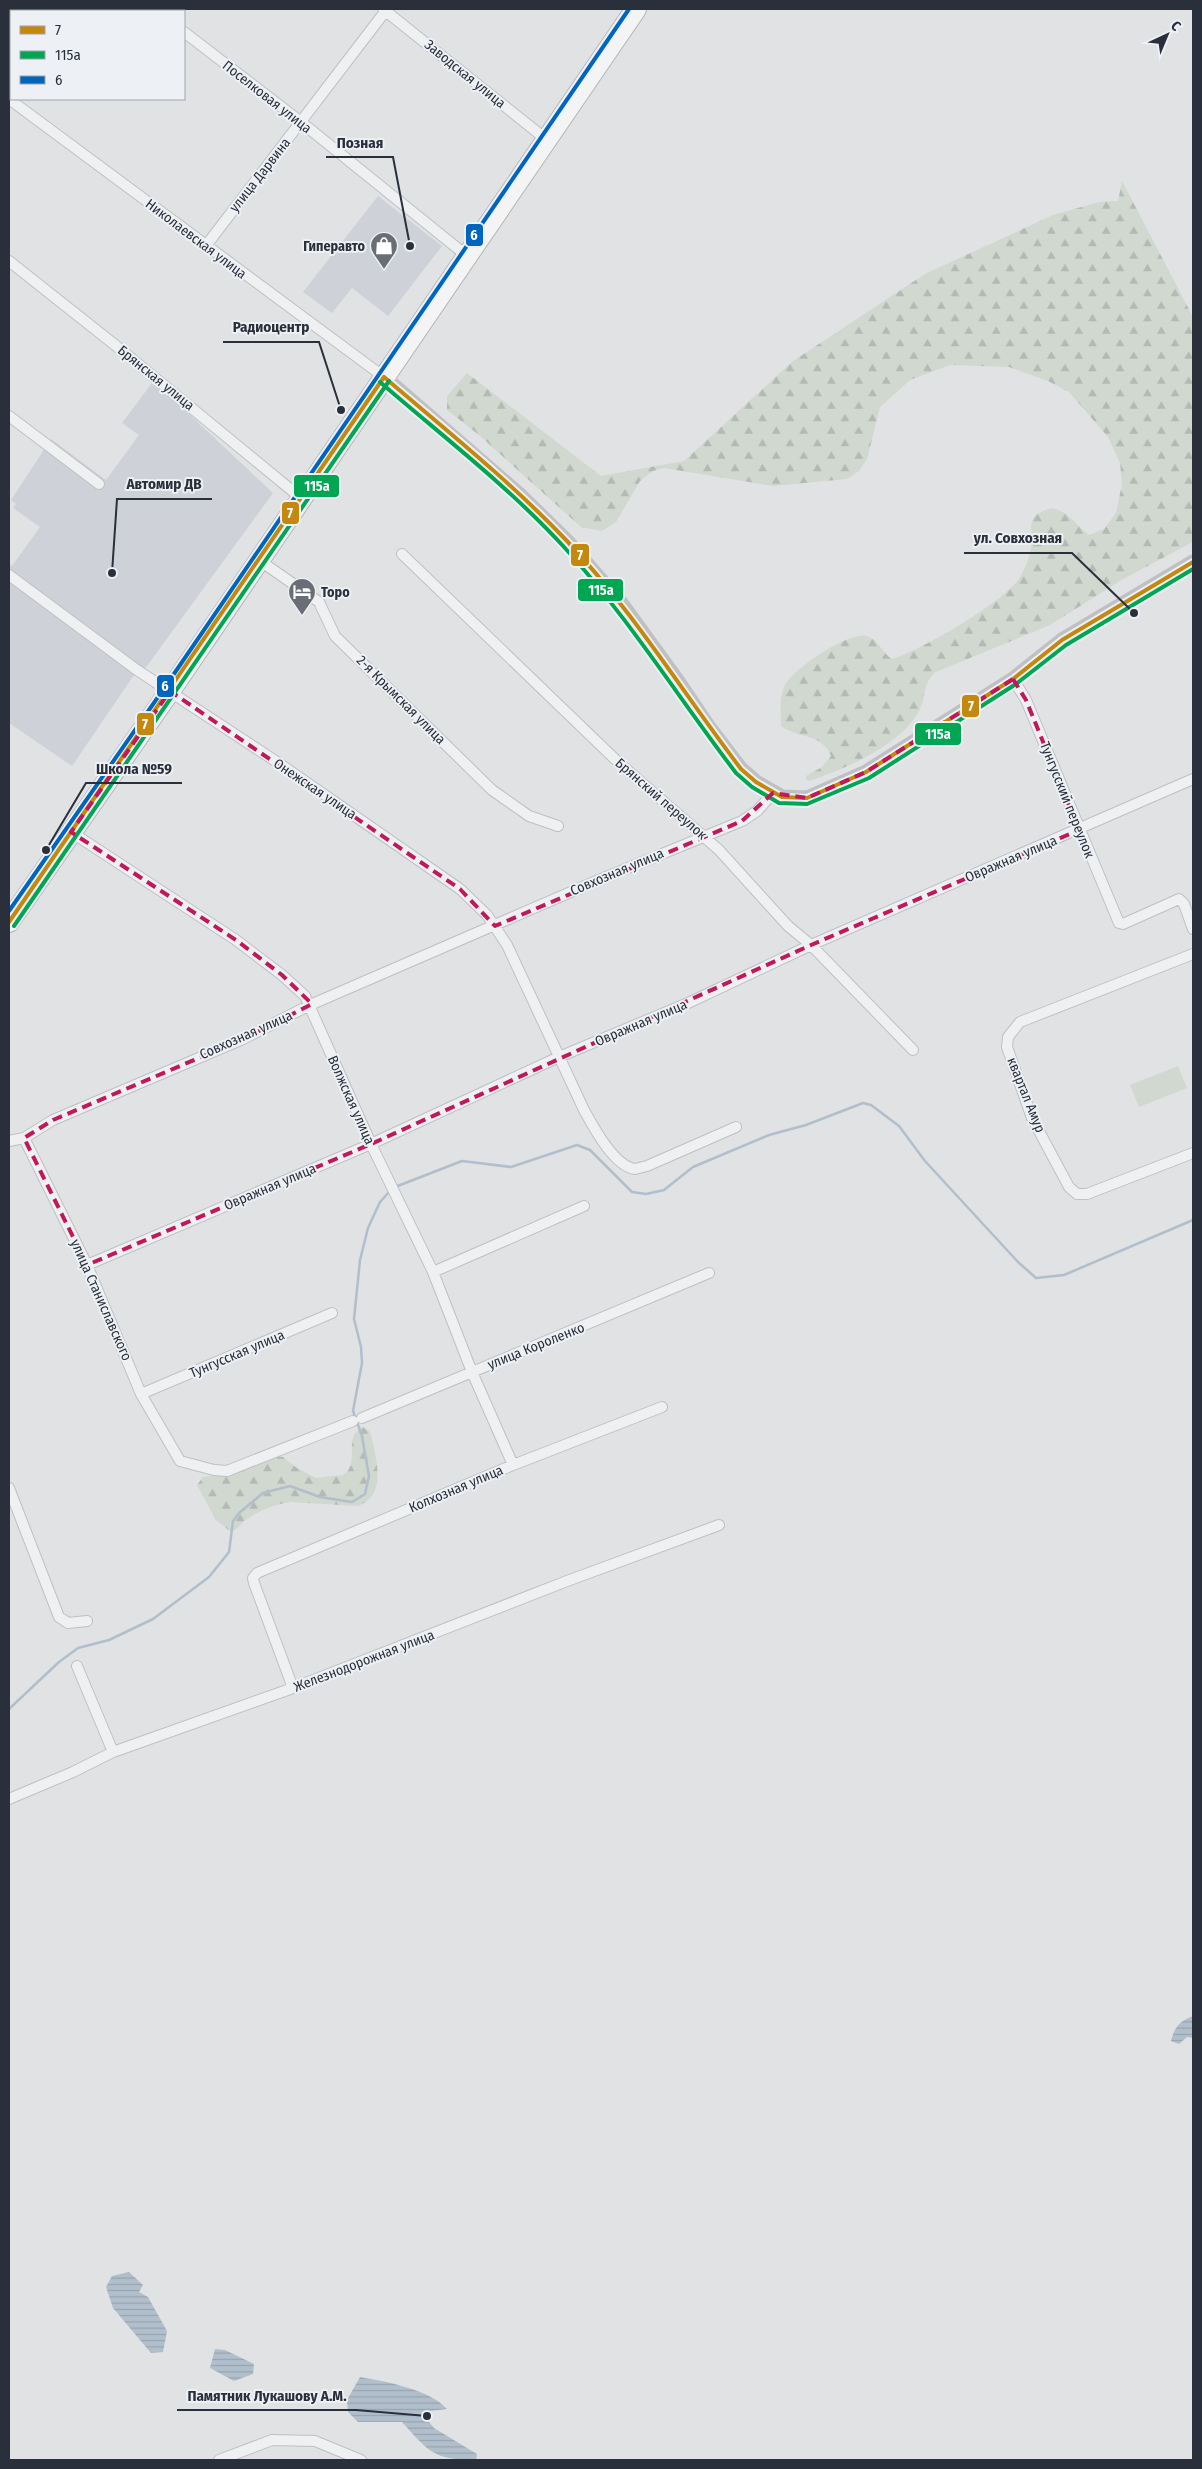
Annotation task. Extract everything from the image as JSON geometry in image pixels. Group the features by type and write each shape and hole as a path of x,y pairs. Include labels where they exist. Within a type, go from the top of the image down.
{"highway":[{"path":"13,909 71,832 170,691 300,498 547,140 633,10"}],"main road":[{"path":"384,377 520,496 567,541 621,604 741,769 772,793 794,799 807,798 866,772 1013,679 1062,640 1193,562"}],"street":[{"name":"улица Дарвина","path":"205,247 385,9"},
{"name":"Заводская улица","path":"385,9 547,140"},
{"name":"Поселковая улица","path":"185,33 301,122 467,256"},
{"name":"Николаевская улица","path":"10,100 205,247 384,377"},
{"name":"Брянская улица","path":"9,261 115,344 300,498"},
{"path":"9,416 99,484"},
{"name":"Брянский переулок","path":"402,554 618,762 704,836 788,926 811,945 913,1050"},
{"name":"2-я Крымская улица","path":"259,560 320,602 335,636 492,790 529,816 558,826"},
{"name":"Онежская улица","path":"9,575 118,656 350,812 460,889 495,926 507,945 559,1057"},
{"name":"Тунгусский переулок","path":"1013,679 1026,700 1119,923 1122,924 1179,900 1184,904 1193,929"},
{"name":"Овражная улица","path":"87,1265 371,1144 559,1057 688,1004 811,945 1193,779"},
{"name":"Совхозная улица","path":"9,1141 24,1138 53,1120 241,1040 310,1005 742,821 757,812 772,793"},
{"name":"Волжская улица","path":"71,832 236,940 296,987 310,1005 371,1144 433,1272 472,1372 514,1465"},
{"name":"квартал Амур","path":"1193,954 1020,1022 1008,1037 1007,1047 1032,1118 1069,1187 1077,1194 1088,1194 1193,1153"},
{"path":"559,1057 595,1130 620,1163 628,1168 635,1169 647,1166 736,1127"},
{"name":"улица Станиславского","path":"24,1138 87,1265 141,1394 180,1461"},
{"path":"433,1272 584,1206"},
{"name":"улица Короленко","path":"180,1461 214,1470 228,1471 357,1420 709,1273"},
{"name":"Тунгусская улица","path":"141,1394 332,1313"},
{"name":"Колхозная улица","path":"293,1688 253,1578 263,1569 514,1465 662,1407"},
{"path":"9,1488 59,1617 68,1623 87,1621"},
{"name":"Железнодорожная улица","path":"9,1799 113,1752 293,1688 568,1581 719,1525"},
{"path":"77,1666 113,1752"},
{"path":"219,2460 272,2440 315,2441 361,2460"}],"highlighted area":[{"path":"1013,679 1026,700 1079,830 811,945 371,1144 87,1265 24,1138 53,1120 241,1040 312,1004 282,975 236,940 71,832 170,691 460,889 495,926 742,821 773,793 807,798 866,772"}],"shaded area":[{"path":"378,196 442,246 388,316 352,288 332,313 303,292"},
{"path":"152,383 174,400 273,493 147,666 134,675 72,766 9,723 9,564 12,566 40,527 13,508 16,504 11,500 51,439 106,480 139,435 122,423"}],"green space":[{"path":"1122,181 1193,317 1193,542 1123,579 1050,625 936,672 929,680 920,709 912,722 900,734 871,754 839,770 809,781 806,779 806,776 822,767 831,756 827,748 815,739 795,733 781,726 782,692 797,671 835,645 859,636 867,636 875,640 892,659 941,636 981,611 1012,587 1020,577 1030,552 1032,542 1031,525 1036,516 1041,512 1049,509 1060,511 1089,535 1104,529 1116,513 1122,484 1120,463 1108,437 1069,392 1048,381 1009,367 950,365 910,380 880,407 867,459 859,471 847,479 773,486 664,468 653,471 640,481 616,522 602,531 581,527 479,435 447,410 447,396 467,373 601,476 684,461 793,361 925,274 1053,215 1099,202 1118,201"},
{"path":"1178,1066 1187,1088 1139,1107 1130,1085"},
{"path":"363,1427 371,1435 378,1475 377,1485 373,1494 367,1501 358,1506 290,1502 273,1506 257,1513 231,1532 216,1520 197,1485 203,1477 235,1473 274,1456 283,1457 297,1468 316,1478 343,1475 351,1464 353,1437"}],"water":[{"path":"1193,2016 1193,2038 1187,2037 1179,2044 1171,2041 1178,2025"},
{"path":"129,2272 143,2285 139,2292 148,2297 167,2331 163,2352 151,2353 113,2308 106,2287 112,2276"},
{"path":"215,2349 225,2350 254,2364 253,2374 234,2381 210,2368"},
{"path":"360,2377 407,2387 430,2396 439,2402 447,2409 421,2412 434,2428 477,2454 476,2460 451,2458 433,2452 419,2441 402,2422 358,2422 348,2412 347,2400"}],"waterway":[{"path":"395,1187 462,1161 511,1167 577,1145 590,1150 632,1192 646,1194 664,1190 693,1167 769,1135 806,1125 863,1103 871,1105 899,1126 925,1161 1018,1262 1036,1278 1064,1275 1193,1220"},
{"path":"9,1709 59,1662 78,1648 109,1640 153,1619 209,1577 229,1552 233,1521 239,1513 263,1493 290,1486 320,1497 352,1502 365,1494 369,1476 362,1436 353,1411 362,1363 361,1347 354,1319 360,1260 368,1228 380,1202 390,1191"}],"transit line":[{"name":"6","path":"9,911 165,687 629,9"},
{"name":"7","path":"384,377 501,477 567,541 614,595 741,769 756,782 782,797 807,798 866,772 1013,679 1062,640 1193,562"},
{"name":"7","path":"9,922 384,377"},
{"name":"115а","path":"14,926 389,381"},
{"name":"115а","path":"380,382 497,482 564,547 610,601 736,773 752,787 779,803 807,804 869,778 1016,684 1066,645 1193,569"}],"place":[{"name":"Позная","path":"410,246"},
{"name":"Гиперавто","path":"384,270"},
{"name":"Радиоцентр","path":"341,410"},
{"name":"Автомир ДВ","path":"112,573"},
{"name":"ул. Совхозная","path":"1134,613"},
{"name":"Торо","path":"302,616"},
{"name":"Школа №59","path":"46,850"},
{"name":"Памятник Лукашову А.М.","path":"427,2416"}]}
